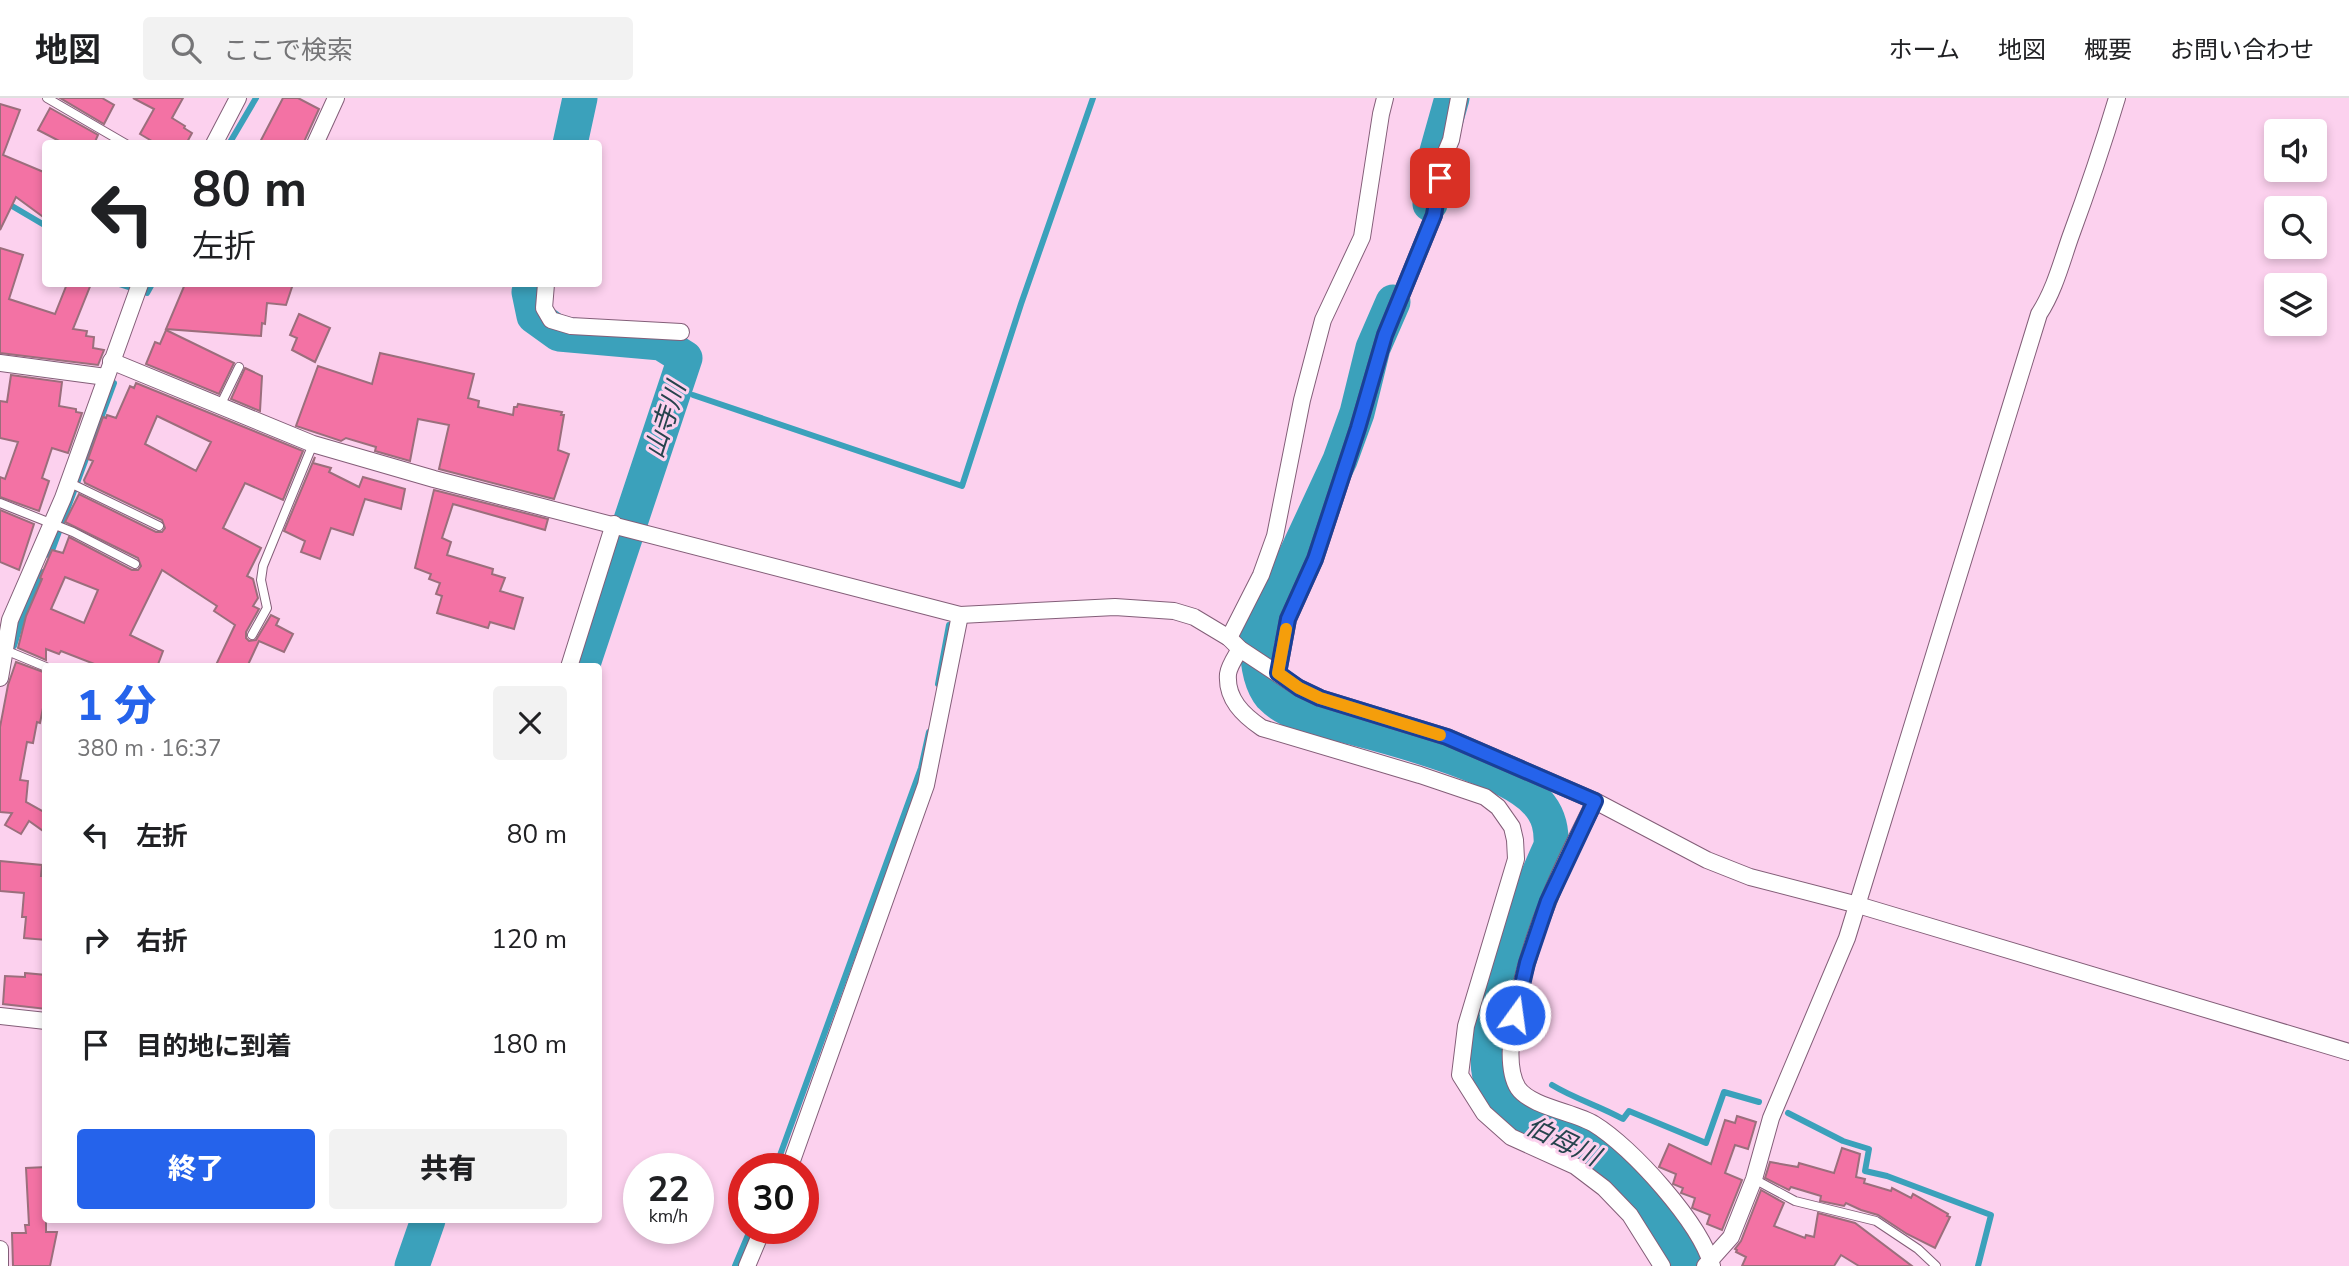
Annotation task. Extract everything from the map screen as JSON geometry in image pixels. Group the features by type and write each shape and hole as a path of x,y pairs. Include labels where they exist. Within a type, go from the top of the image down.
{"street":[{"path":"216,140 238,98"},
{"path":"317,140 336,98"},
{"path":"1385,98 1362,237 1323,320 1302,400 1275,536 1234,643 1228,672 1230,694 1240,712 1262,729 1485,797 1506,817 1515,840 1516,859 1466,1026 1461,1075 1483,1114 1511,1137 1575,1166 1604,1188 1630,1215 1662,1266"},
{"path":"1278,673 1288,619 1315,559 1385,335 1434,215 1443,159 1451,140 1459,98"},
{"path":"1595,801 1548,901 1527,963 1515,1015 1511,1069 1518,1089 1530,1098 1594,1124 1647,1170 1690,1223 1709,1264 1731,1237 1754,1179 1771,1118 1858,905 2039,314 2047,302 2060,268 2117,98"},
{"path":"0,678 5,650 5,620 52,522 140,287"},
{"path":"546,287 544,308 551,320 571,326 681,332"},
{"path":"111,361 313,444 434,479 960,615 1115,607 1174,611 1194,617 1299,688 1320,698 1447,737 1595,801 1707,860 1750,877 1858,905 2349,1052"},
{"path":"0,363 106,377"},
{"path":"570,663 614,524"},
{"path":"795,1153 926,785 960,615"},
{"path":"0,1016 42,1021"},
{"path":"747,1266 756,1244"},
{"path":"0,1249 1,1266"}],"lane":[{"path":"47,98 119,140"},
{"path":"220,406 239,367"},
{"path":"252,635 267,608 261,580 263,566 313,444"},
{"path":"68,482 159,526"},
{"path":"0,502 52,522 135,564"},
{"path":"5,650 42,665"},
{"path":"1754,1179 1795,1201 1877,1221 1918,1249 1936,1266"}],"building":[{"path":"60,98 102,98 114,105 104,124"},
{"path":"133,98 183,98 172,118 192,133 188,140 150,140 140,134 154,109"},
{"path":"283,98 298,98 319,109 305,140 261,140"},
{"path":"0,104 20,110 3,155 42,171 42,216 16,197 0,230"},
{"path":"50,108 98,135 96,140 57,140 38,130"},
{"path":"0,248 23,255 9,299 55,314 66,287 90,287 73,329 87,331 86,336 94,337 93,348 104,350 98,365 0,353"},
{"path":"184,287 292,287 286,305 267,303 261,336 166,329"},
{"path":"299,314 330,328 315,362 292,350 297,338 290,335"},
{"path":"166,330 234,363 219,394 146,364 155,342 160,344"},
{"path":"380,353 474,374 468,398 479,401 478,407 513,415 514,407 518,404 562,412 561,415 564,415 558,450 569,454 554,499 439,469 449,425 418,419 410,461 375,451 376,447 346,438 341,441 296,426 318,366 372,384"},
{"path":"245,368 262,376 260,411 231,399"},
{"path":"11,375 62,382 59,406 82,413 68,453 52,448 42,478 49,481 39,511 0,497 0,477 5,479 18,442 0,438 0,401 7,402"},
{"path":"136,383 303,451 283,500 245,483 223,528 261,548 247,576 253,579 258,598 253,606 259,609 246,632 246,638 249,641 256,640 271,615 279,619 276,625 293,634 284,652 259,641 249,663 217,663 235,625 214,611 217,606 162,570 130,635 163,651 158,663 92,663 61,651 59,654 46,649 46,660 18,648 26,616 52,550 63,553 69,537 132,570 138,570 141,566 138,558 65,522 79,494 156,532 162,532 165,528 162,520 85,483 84,480 93,461 88,459 103,417 106,418 107,415 116,418 130,386 134,388","holes":["157,416 211,442 196,471 145,444","65,577 98,590 84,623 51,609"]},
{"path":"315,457 313,463 331,468 329,472 359,487 363,477 405,489 401,509 365,499 353,535 331,528 320,559 301,552 305,541 284,531"},
{"path":"434,490 548,519 545,530 453,504 442,538 451,542 447,555 493,569 492,574 505,578 500,591 523,598 514,629 490,622 488,628 437,613 442,596 436,594 440,583 429,579 431,574 415,568"},
{"path":"0,510 34,524 19,570 0,562"},
{"path":"16,662 42,672 40,723 37,722 33,743 27,742 20,780 28,781 26,802 42,811 42,830 29,821 21,834 5,825 12,813 0,812 0,727 8,685"},
{"path":"0,861 42,865 42,940 24,938 24,893 0,891"},
{"path":"25,973 42,975 42,1009 3,1004 5,976 25,977"},
{"path":"1737,1116 1756,1122 1748,1149 1735,1145 1725,1173 1742,1180 1722,1230 1707,1224 1710,1215 1692,1208 1695,1198 1681,1193 1683,1188 1673,1184 1676,1174 1659,1167 1669,1144 1711,1164 1725,1120 1735,1123"},
{"path":"1842,1148 1860,1154 1856,1177 1865,1179 1864,1183 1891,1191 1892,1188 1911,1198 1913,1194 1948,1214 1950,1217 1935,1248 1878,1215 1846,1203 1844,1206 1820,1201 1821,1196 1791,1187 1789,1190 1765,1178 1770,1162 1798,1167 1799,1163 1834,1173"},
{"path":"42,1167 42,1223 46,1223 46,1232 57,1232 50,1266 13,1266 12,1233 26,1233 25,1225 29,1225 26,1168"},
{"path":"1761,1190 1784,1203 1774,1226 1805,1238 1806,1235 1814,1237 1818,1213 1855,1223 1912,1266 1859,1266 1841,1255 1834,1266 1742,1266 1746,1257 1735,1249 1741,1241"}],"waterway":[{"path":"231,140 256,98"},
{"name":"山寺川","path":"571,140 580,98"},
{"path":"693,395 962,486 1021,304 1093,98"},
{"name":"伯母川","path":"1430,204 1436,155 1452,98"},
{"path":"0,202 42,224"},
{"path":"128,287 147,293 150,287"},
{"name":"山寺川","path":"531,287 529,292 534,316 559,334 661,343 685,358 583,663"},
{"name":"伯母川","path":"1393,302 1373,348 1357,413 1340,460 1257,639 1261,676 1271,696 1299,714 1452,757 1503,778 1523,790 1541,807 1549,822 1551,846 1524,911 1502,976 1489,1050 1488,1068 1492,1085 1504,1107 1517,1119 1586,1148 1621,1170 1659,1212 1687,1266"},
{"path":"50,556 114,383 106,382"},
{"path":"7,644 14,646 24,613 43,572"},
{"path":"938,684 949,625"},
{"path":"781,1153 921,768 929,732"},
{"path":"1552,1085 1623,1119 1629,1111 1706,1143 1724,1092 1759,1102"},
{"path":"1788,1113 1843,1141 1869,1149 1865,1171 1887,1176 1991,1215 1978,1266"},
{"name":"山寺川","path":"412,1266 427,1223"},
{"path":"735,1266 744,1244"}],"slow traffic":[{"path":"1286,629 1278,673 1299,688 1320,698 1440,735"}],"route":[{"path":"1440,178 1434,215 1385,335 1315,559 1288,619 1278,673 1299,688 1320,698 1447,737 1595,801 1548,901 1527,963 1515,1015"}]}
